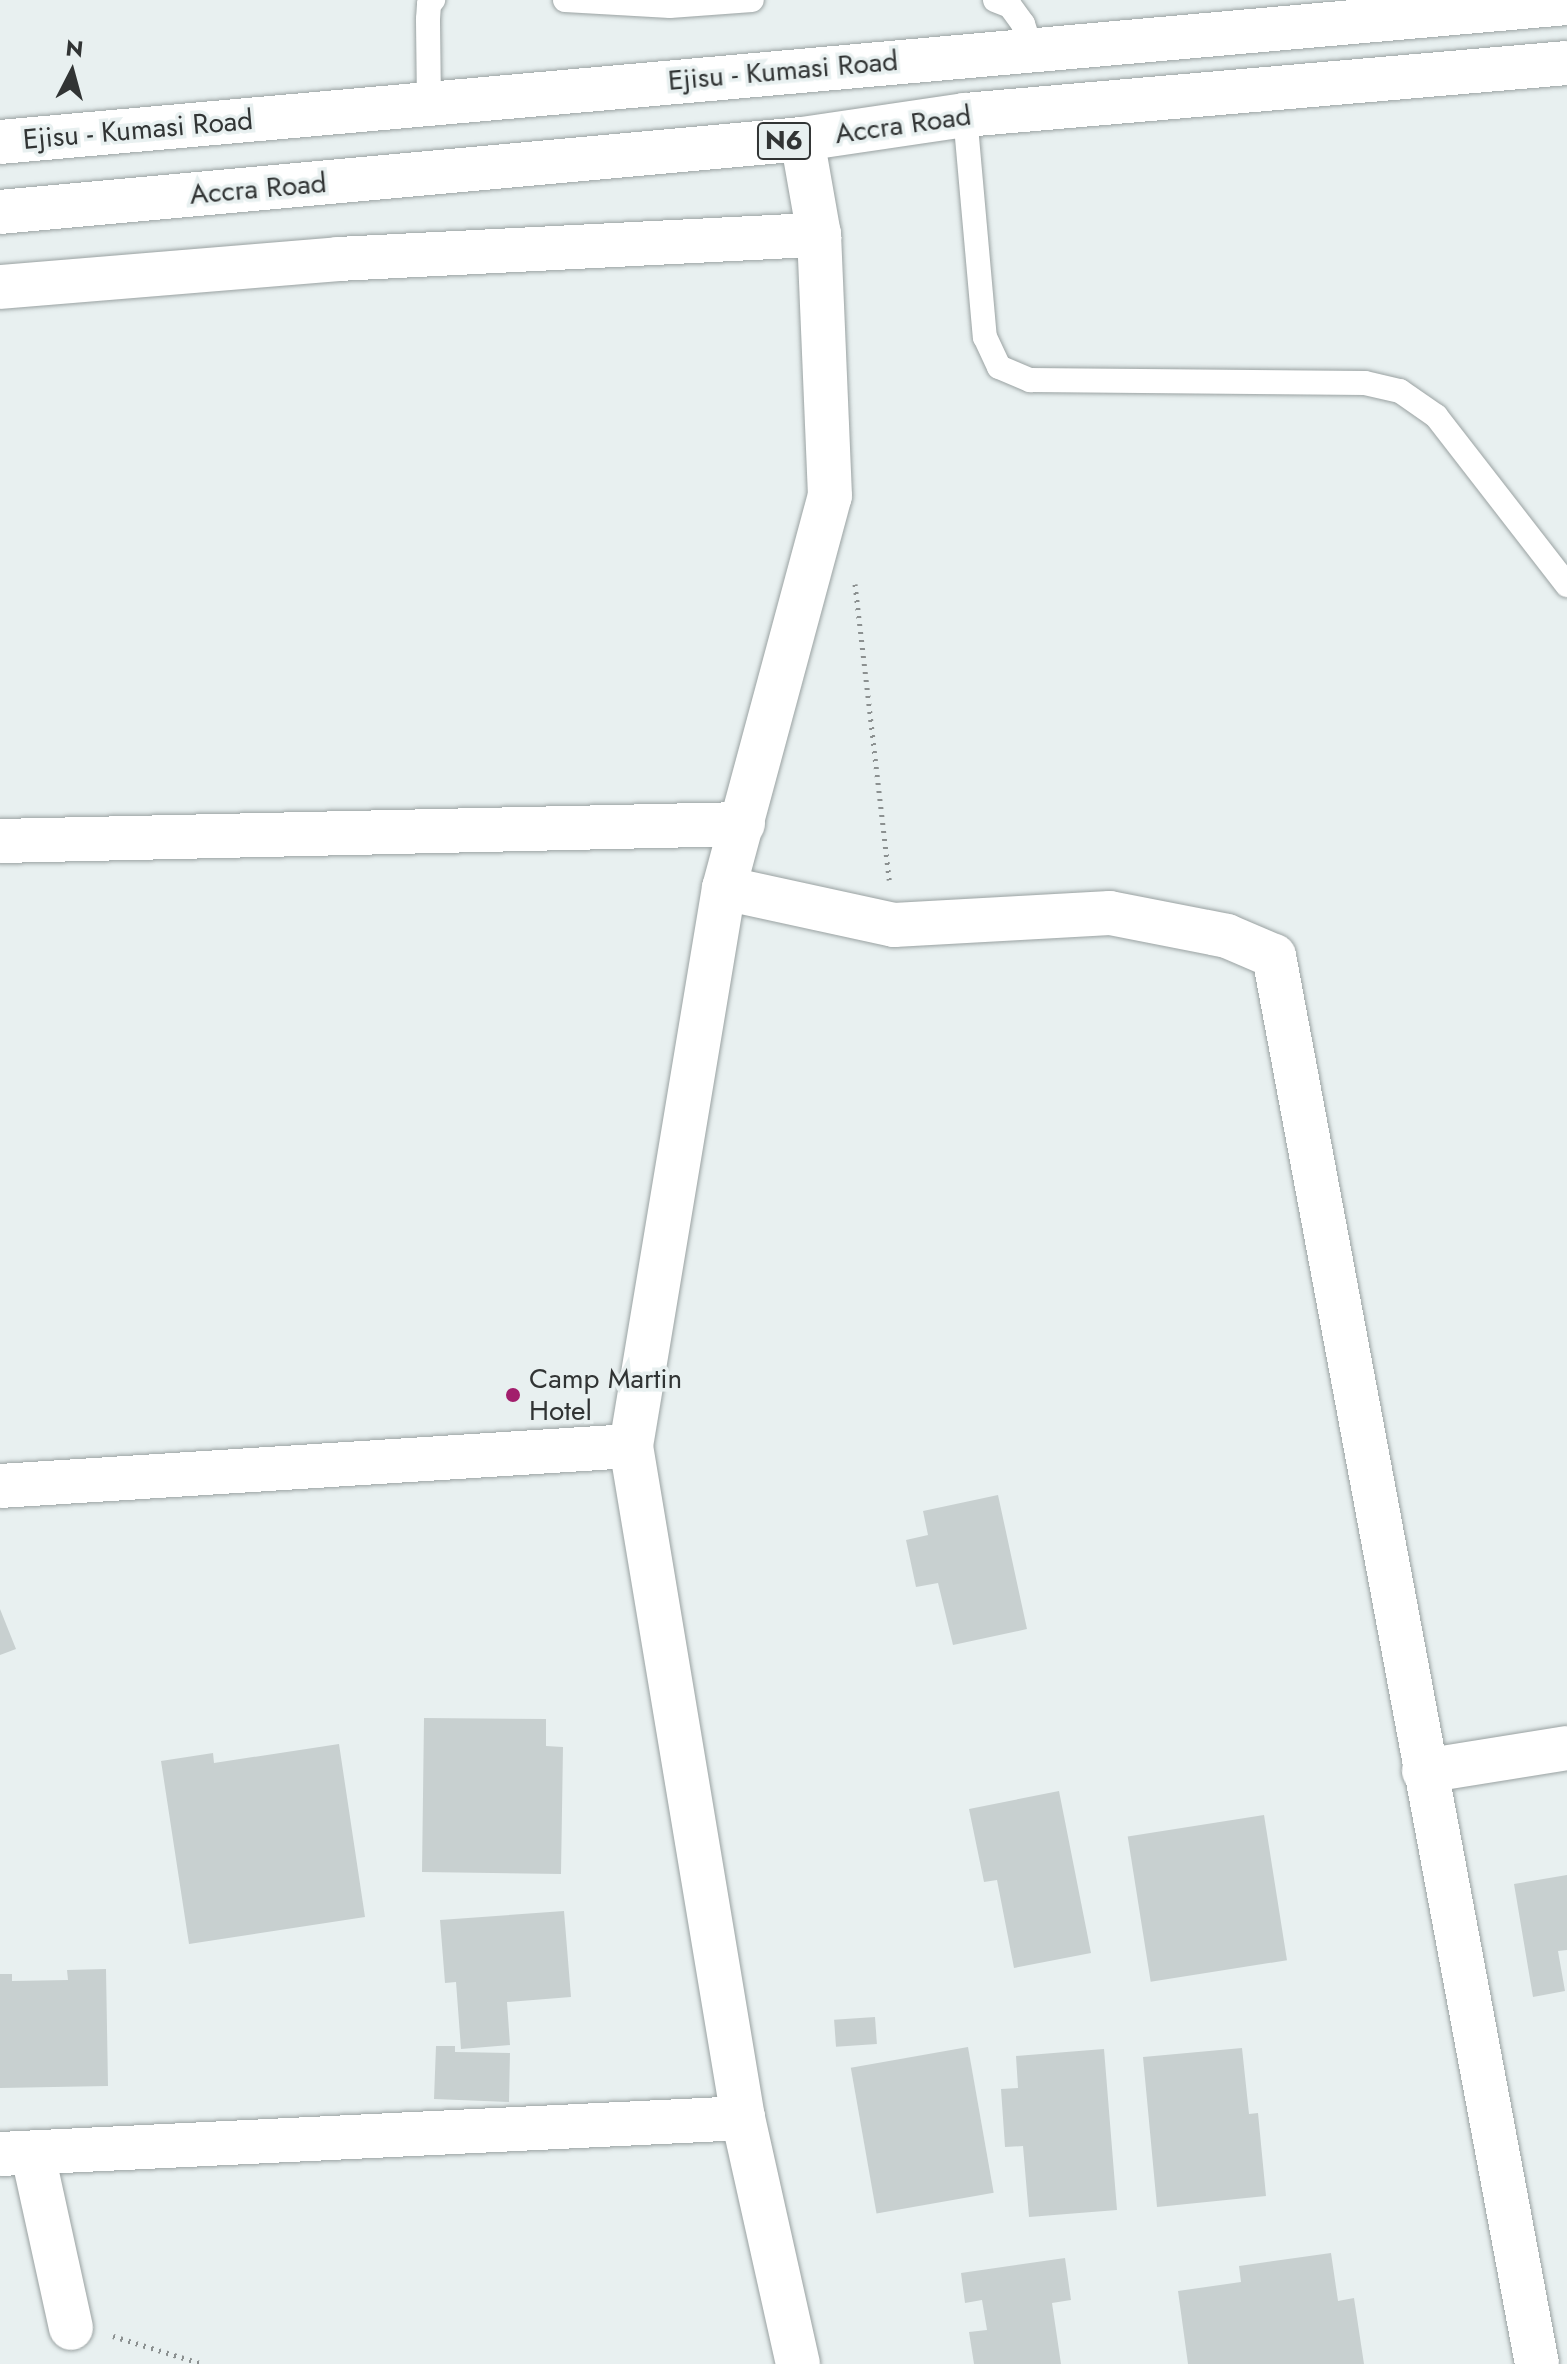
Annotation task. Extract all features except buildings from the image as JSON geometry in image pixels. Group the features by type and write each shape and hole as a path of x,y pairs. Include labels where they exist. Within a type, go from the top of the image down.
{"main road":[{"name":"Ejisu - Kumasi Road","path":"0,142 1031,48 1567,3"},
{"name":"Accra Road","path":"0,212 802,139 965,115 1567,63"},
{"path":"798,2364 743,2118 631,1446 724,888 830,496 819,235 802,139"},
{"path":"0,287 338,259 819,235"},
{"path":"0,841 743,824"},
{"path":"724,888 894,925 1110,913 1227,936 1274,956 1537,2364"},
{"path":"0,1486 631,1446"},
{"path":"1424,1771 1567,1748"},
{"path":"71,2328 16,2154 743,2118"}],"lane":[{"path":"429,104 428,19 429,4 433,0"},
{"path":"565,0 670,6 752,0"},
{"path":"995,0 1010,6 1023,24 1031,48"},
{"path":"965,115 985,337 999,367 1030,380 1365,383 1400,391 1436,416 1567,585"}],"path":[{"path":"854,572 894,925"},
{"path":"71,2328 127,2339 203,2364"}],"place":[{"name":"Camp Martin Hotel","path":"513,1395"}]}
